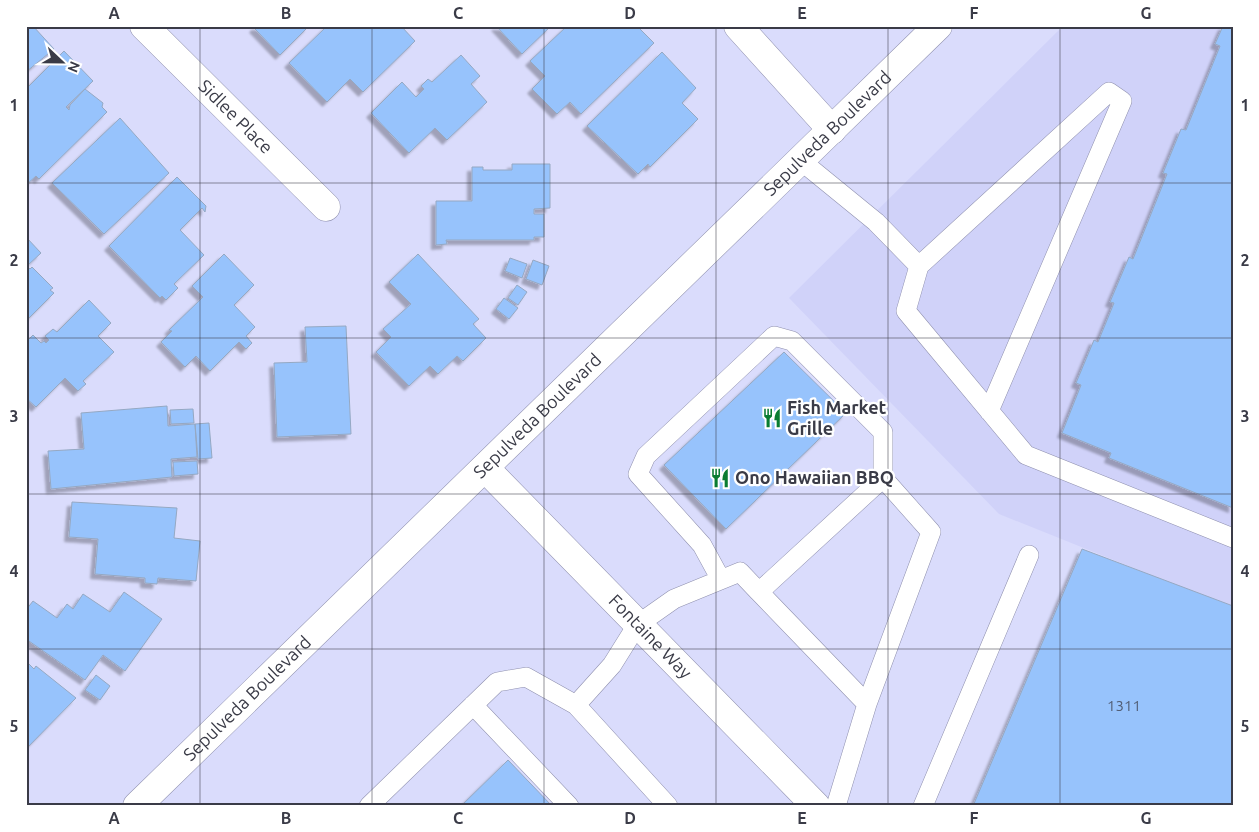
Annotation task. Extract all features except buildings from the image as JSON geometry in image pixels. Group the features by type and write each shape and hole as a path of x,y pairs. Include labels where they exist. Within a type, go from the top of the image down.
{"main road":[{"name":"Sidlee Place","path":"144,26 326,207"},
{"path":"738,26 832,130"},
{"name":"Sepulveda Boulevard","path":"137,806 938,26"},
{"name":"Fontaine Way","path":"485,468 816,806"}],"lane":[{"path":"989,411 1122,101 1109,92 919,266 906,311 989,411 1026,455 1233,538"},
{"path":"800,160 876,222 919,266"},
{"path":"720,578 702,545 638,474 646,456 774,336 792,340 883,432 883,478 931,532 868,704 836,806"},
{"path":"760,592 883,478"},
{"path":"923,806 1029,555"},
{"path":"576,705 612,665 637,625 674,599 720,578 740,572 868,704"},
{"path":"369,806 497,682 526,678 576,705 668,806"},
{"path":"473,705 569,806"}],"shaded area":[{"path":"1063,26 1233,26 1233,608 999,514 789,298"}],"place":[{"name":"Fish Market Grille","path":"772,418"},
{"name":"Ono Hawaiian BBQ","path":"720,478"}]}
